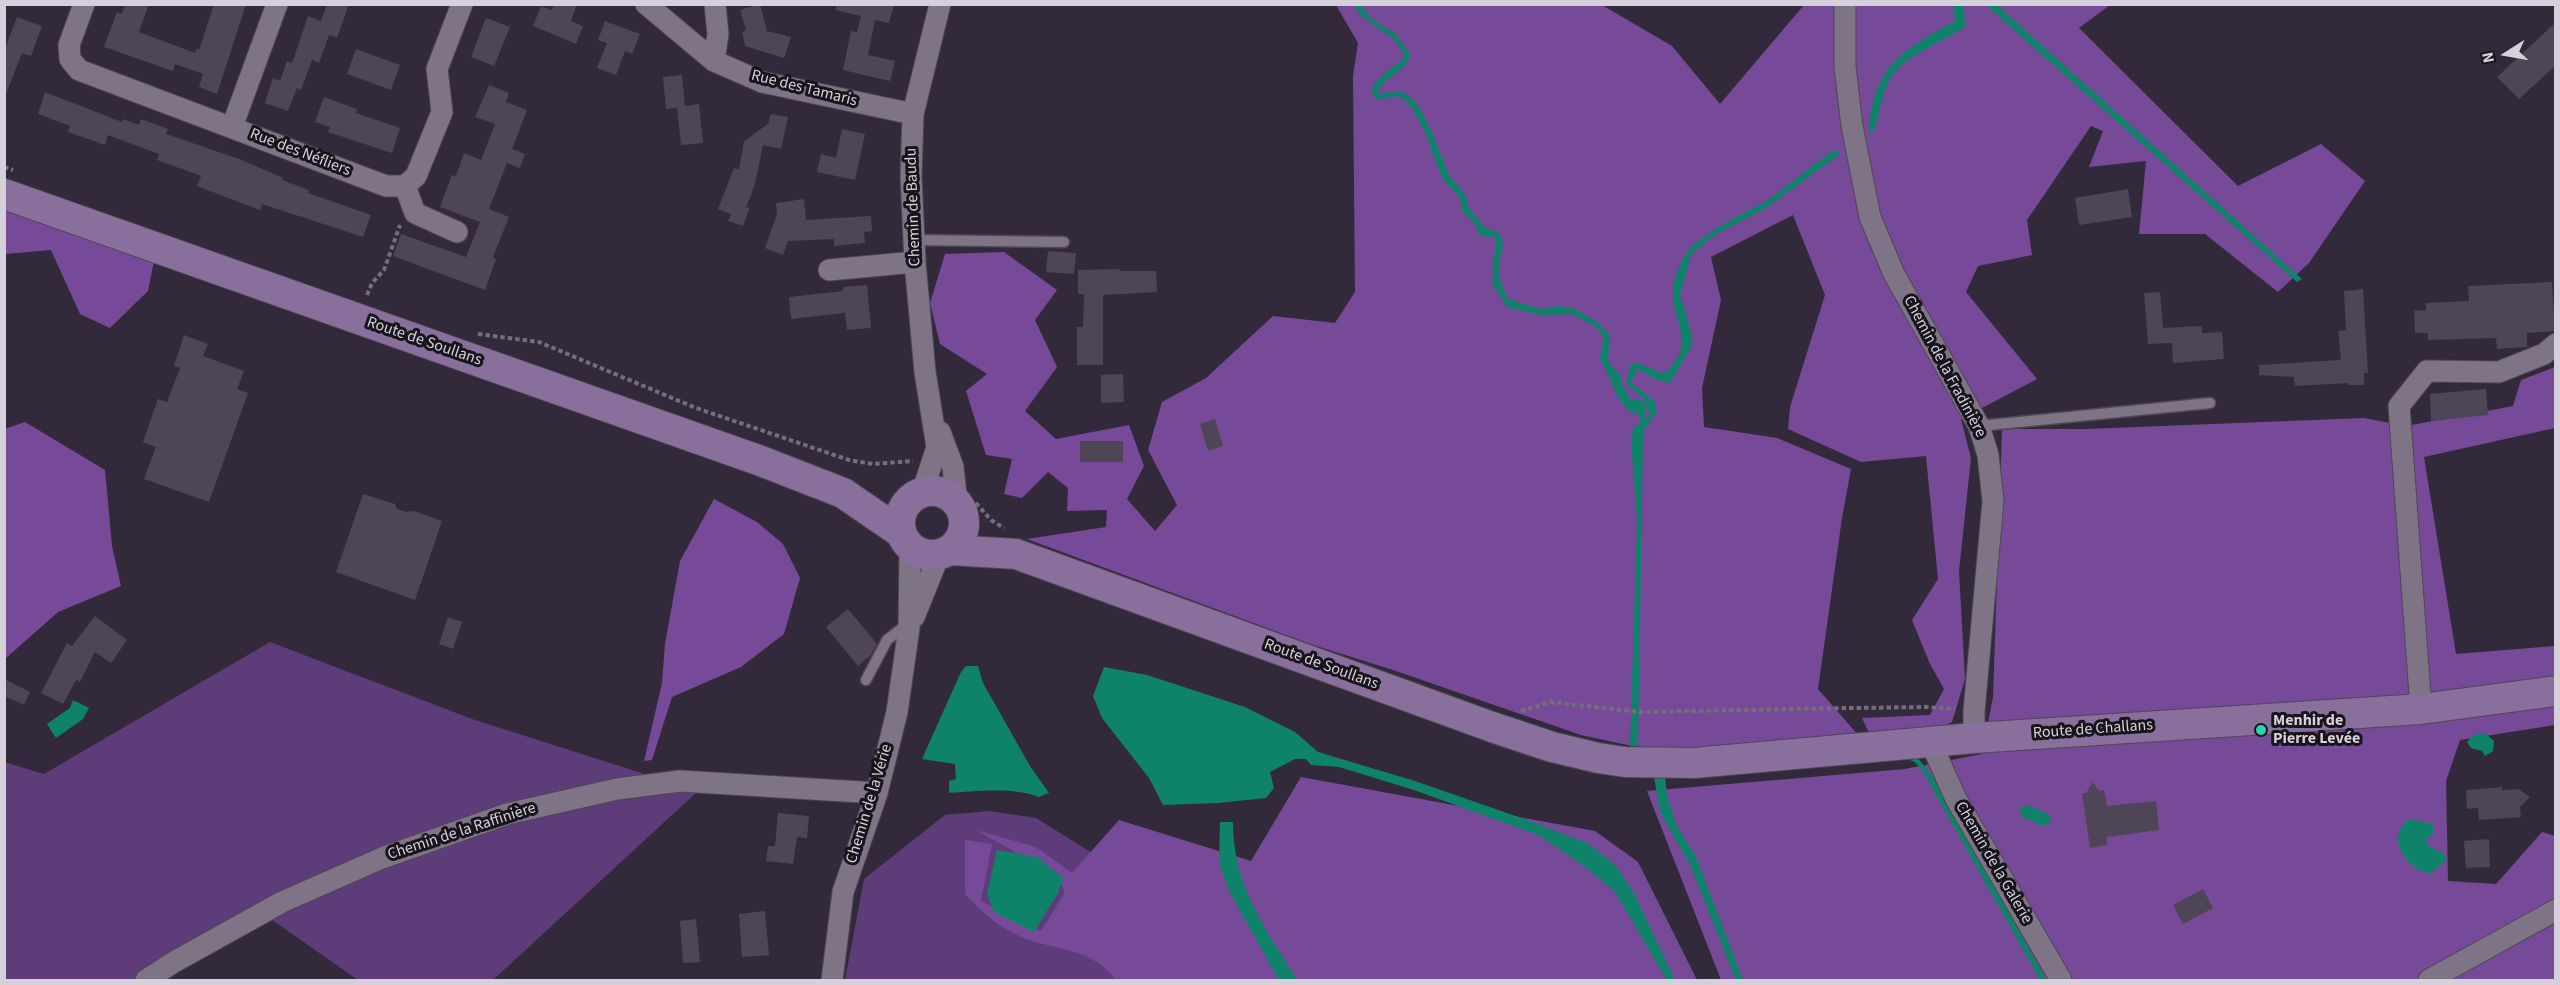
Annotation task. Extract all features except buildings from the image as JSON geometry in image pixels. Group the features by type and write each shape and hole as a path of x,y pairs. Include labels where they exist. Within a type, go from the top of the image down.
{"main road":[{"name":"Route de Soullans","path":"10,182 843,493 905,540"},
{"path":"940,492 959,508 963,532 945,552 922,554 905,540 902,511 918,495 940,492"},
{"name":"Route de Soullans","path":"843,493 918,495"},
{"name":"Route de Soullans","path":"959,508 1016,554"},
{"name":"Route de Soullans","path":"945,552 1016,554 1552,747 1598,758 1630,762"},
{"name":"Route de Challans","path":"1630,762 1694,763 1934,742 1974,724 2421,709 2556,691"}],"street":[{"name":"Rue des Néfliers","path":"84,4 69,45 70,59 79,70 387,186 405,186"},
{"path":"232,127 277,4"},
{"path":"457,232 415,213 405,186 416,176 442,112 437,69 462,4"},
{"name":"Rue des Tamaris","path":"646,4 714,61 762,82 914,114"},
{"path":"714,61 718,34 715,4"},
{"name":"Chemin de Baudu","path":"918,495 932,465 936,447 933,412 925,372 915,262 911,177 914,114 940,4"},
{"name":"Chemin de la Fradinière","path":"1845,4 1845,67 1852,126 1870,217 1894,274 1979,426 1988,455 1993,501 1974,724"},
{"path":"829,270 915,262"},
{"path":"2421,709 2399,406 2427,371 2499,372 2544,354 2556,344"},
{"name":"Chemin de Baudu","path":"933,412 953,467 959,508"},
{"name":"Chemin de la Vérie","path":"832,981 843,892 877,793 897,712 909,625 905,540"},
{"name":"Chemin de la Vérie","path":"909,625 945,552"},
{"name":"Chemin de la Galerie","path":"1934,742 1935,752 1956,799 2061,981"},
{"name":"Chemin de la Raffinière","path":"146,981 174,962 282,902 382,858 507,814 617,789 680,781 877,793"},
{"path":"2429,981 2556,910"}],"lane":[{"path":"914,240 1064,242"},
{"path":"1979,426 2210,403"},
{"path":"866,681 887,640 909,625"}],"path":[{"path":"4,167 10,182"},
{"path":"376,298 366,295 372,283 384,270 402,220 405,186"},
{"path":"477,334 539,342 696,408 849,460 873,464 914,461 932,465"},
{"path":"1515,713 1550,702 1640,712 1916,707 1974,724"}],"shaded area":[{"path":"1336,5 1602,5 1672,46 1720,104 1804,5 2110,5 2079,28 2238,186 2321,144 2365,181 2309,263 2278,292 2205,234 2139,234 2146,161 2089,167 2103,131 2091,126 2027,220 2032,255 1978,266 1966,292 2037,379 1961,419 1971,458 1959,571 1965,679 1952,722 1929,732 1868,731 1862,718 1930,715 1944,689 1930,664 1912,620 1938,579 1926,456 1861,462 1788,429 1790,407 1825,295 1793,215 1711,257 1721,300 1702,388 1704,427 1777,438 1851,469 1818,689 1859,736 1655,751 1581,735 1310,644 1027,539 1106,527 1107,510 1067,511 1068,488 1048,472 1022,498 1004,494 1012,459 986,455 966,391 987,374 940,344 930,303 945,254 1004,252 1057,290 1035,320 1057,367 1025,411 1056,439 1129,425 1144,466 1127,499 1155,531 1177,505 1148,450 1162,402 1206,378 1273,316 1335,323 1355,292 1353,76 1358,43"},
{"path":"1354,5 1360,5 1373,20 1396,34 1410,54 1405,66 1385,82 1378,93 1399,92 1406,94 1417,104 1430,128 1449,175 1465,194 1468,207 1484,227 1499,233 1503,246 1499,275 1508,299 1540,309 1558,306 1573,308 1597,322 1610,335 1608,358 1611,366 1622,376 1622,385 1631,400 1639,399 1645,403 1646,419 1650,415 1644,399 1626,384 1630,365 1636,362 1661,373 1667,371 1679,354 1681,336 1673,299 1673,288 1685,255 1700,240 1723,224 1769,199 1835,149 1840,154 1766,208 1716,234 1691,254 1680,295 1691,332 1691,347 1672,380 1667,383 1636,368 1637,373 1630,382 1654,401 1657,412 1643,432 1638,746 1630,746 1637,520 1631,443 1633,428 1641,421 1640,416 1628,410 1619,399 1600,358 1604,338 1596,327 1572,314 1540,315 1507,307 1491,281 1494,277 1495,237 1480,236 1475,225 1462,210 1460,198 1442,178 1424,130 1411,107 1397,96 1377,100 1371,92 1380,77 1404,58 1396,42 1365,19"},
{"path":"1953,5 1963,5 1966,24 1962,29 1920,52 1893,75 1885,90 1874,130 1870,134 1869,123 1872,107 1883,76 1902,54 1955,21"},
{"path":"1986,5 1997,5 2302,279 2297,282"},
{"path":"5,208 155,256 148,291 110,328 80,314 51,250 5,254"},
{"path":"2555,367 2555,428 2424,457 2456,654 2555,646 2555,725 2460,740 2446,781 2448,881 2496,884 2542,832 2555,836 2555,980 1721,980 1647,791 1905,769 1982,754 1993,697 2002,429 2086,429 2364,418 2406,426 2513,406 2521,380"},
{"path":"25,422 105,470 112,546 121,586 58,612 5,659 5,429"},
{"path":"714,499 757,522 783,544 800,578 784,634 741,667 672,697 652,760 644,761 662,683 665,644 680,561"},
{"path":"270,642 472,719 698,791 493,980 358,980 255,908 138,980 5,980 4,762 44,774"},
{"path":"966,666 978,666 983,683 1030,766 1049,793 1039,797 1007,791 949,793 949,781 956,779 955,764 922,759 961,672"},
{"path":"1104,667 1147,675 1245,707 1295,732 1318,752 1415,781 1589,844 1616,866 1634,893 1675,980 1667,980 1615,892 1584,866 1538,835 1414,790 1339,767 1311,765 1306,759 1295,759 1270,772 1274,788 1266,798 1163,805 1149,778 1102,718 1093,696"},
{"path":"73,700 89,708 83,719 56,738 47,724 70,708"},
{"path":"2485,733 2494,741 2493,751 2485,756 2482,751 2471,748 2467,742 2473,735"},
{"path":"1917,757 1936,781 2046,980 2040,980 1923,772 1915,762 1907,759 1665,776 1667,797 1676,824 1696,857 1743,980 1736,980 1690,865 1660,812 1654,777 1632,778 1631,773"},
{"path":"1301,777 1595,831 1638,862 1697,980 1116,980 1097,962 1087,957 1029,940 1002,927 965,894 965,840 992,844 981,901 1041,931 1065,892 1056,875 976,830 1036,847 1072,873 1119,820 1251,861"},
{"path":"2027,805 2048,814 2051,819 2050,823 2042,826 2021,816 2020,808"},
{"path":"989,811 1036,818 1097,856 1178,980 845,980 864,879 945,815"},
{"path":"2409,819 2433,824 2433,833 2426,839 2428,846 2445,854 2446,860 2431,873 2414,866 2402,852 2399,835 2402,826"},
{"path":"1220,822 1233,822 1238,867 1245,887 1263,924 1297,980 1279,980 1230,893 1219,863"},
{"path":"997,850 1037,857 1063,878 1058,893 1034,932 994,912 987,894"}],"place":[{"name":"Menhir de Pierre Levée","path":"2261,730"}]}
